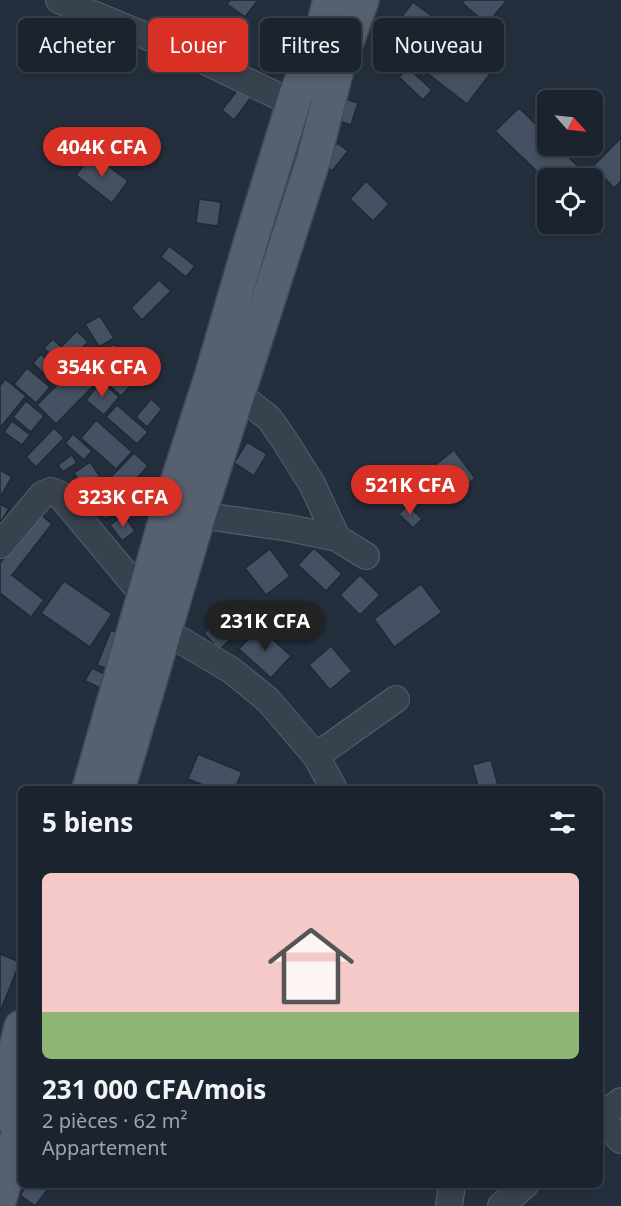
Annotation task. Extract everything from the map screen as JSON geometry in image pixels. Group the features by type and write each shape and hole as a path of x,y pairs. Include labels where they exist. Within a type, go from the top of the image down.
{"main road":[{"path":"90,786 168,511 296,94 320,38 330,0"},
{"path":"119,786 199,515 314,158 337,69 362,0"},
{"path":"0,1114 18,1039"},
{"path":"0,1198 18,1135"}],"street":[{"path":"59,0 192,55 280,97 296,94"},
{"path":"238,395 269,418 285,441 312,484 337,538"},
{"path":"0,544 43,494 51,491 59,494 145,597"},
{"path":"199,515 289,528 337,538 366,556"},
{"path":"161,639 180,640 231,670 268,700 316,756 332,786"},
{"path":"316,756 396,699"},
{"path":"603,1116 621,1101"},
{"path":"603,1121 621,1140"},
{"path":"449,1206 452,1188"},
{"path":"501,1206 522,1188"}],"building":[{"path":"230,0 258,0 245,17 227,4"},
{"path":"465,0 507,0 492,18 480,18 462,3"},
{"path":"413,2 434,18 401,18"},
{"path":"404,72 412,72 432,90 423,100 399,77"},
{"path":"426,72 492,72 467,104"},
{"path":"243,83 255,92 234,120 222,110"},
{"path":"346,99 358,103 351,125 339,121"},
{"path":"519,108 537,125 537,156 567,156 580,168 537,168 537,171 495,131"},
{"path":"621,138 621,181 614,188 603,176 603,168 593,166"},
{"path":"337,143 348,151 332,171 321,163"},
{"path":"92,154 128,181 112,203 76,175"},
{"path":"366,181 389,204 373,221 350,199"},
{"path":"199,199 221,202 218,226 196,223"},
{"path":"169,246 195,266 186,277 161,257"},
{"path":"159,280 171,291 142,320 131,308"},
{"path":"100,316 114,338 99,347 85,324"},
{"path":"77,331 88,342 73,357 98,381 56,424 37,405 69,373 44,348 53,339 61,347"},
{"path":"114,344 123,354 116,360 107,349"},
{"path":"90,349 99,358 90,367 81,357"},
{"path":"41,354 55,368 46,376 33,363"},
{"path":"129,366 140,376 121,396 110,386"},
{"path":"27,368 50,387 36,403 14,384"},
{"path":"5,379 26,396 0,428 0,386"},
{"path":"101,381 119,397 104,415 86,400"},
{"path":"151,399 162,409 147,427 136,417"},
{"path":"26,401 44,416 31,432 13,417"},
{"path":"117,405 148,432 137,444 106,417"},
{"path":"96,420 132,452 116,469 81,438"},
{"path":"12,421 30,435 22,445 4,432"},
{"path":"54,428 64,438 36,467 26,457"},
{"path":"73,434 92,451 84,460 65,443"},
{"path":"247,442 267,454 254,476 234,463"},
{"path":"454,450 475,478 456,493 434,466"},
{"path":"134,453 148,466 124,493 109,479"},
{"path":"72,455 77,463 63,472 58,465"},
{"path":"90,462 121,508 105,519 74,473"},
{"path":"0,470 12,477 1,496 0,496"},
{"path":"0,504 9,509 0,523"},
{"path":"408,505 422,519 413,528 399,514"},
{"path":"39,513 52,524 12,575 44,600 31,617 0,593 0,563"},
{"path":"124,515 135,531 122,541 110,525"},
{"path":"314,548 342,574 326,591 298,565"},
{"path":"270,549 290,576 266,595 245,568"},
{"path":"360,575 380,595 360,615 340,595"},
{"path":"64,581 112,614 90,647 41,613"},
{"path":"421,584 442,612 394,647 374,619"},
{"path":"240,600 255,617 219,650 204,633"},
{"path":"259,627 291,656 271,678 239,649"},
{"path":"111,630 130,638 115,672 97,665"},
{"path":"331,646 352,671 330,690 309,665"},
{"path":"92,668 111,677 105,690 85,681"},
{"path":"198,754 242,772 236,786 206,786 188,779"},
{"path":"491,760 498,786 478,786 472,765"},
{"path":"0,954 18,961 18,967 0,1012"},
{"path":"25,1188 49,1188 35,1206 20,1195"}]}
